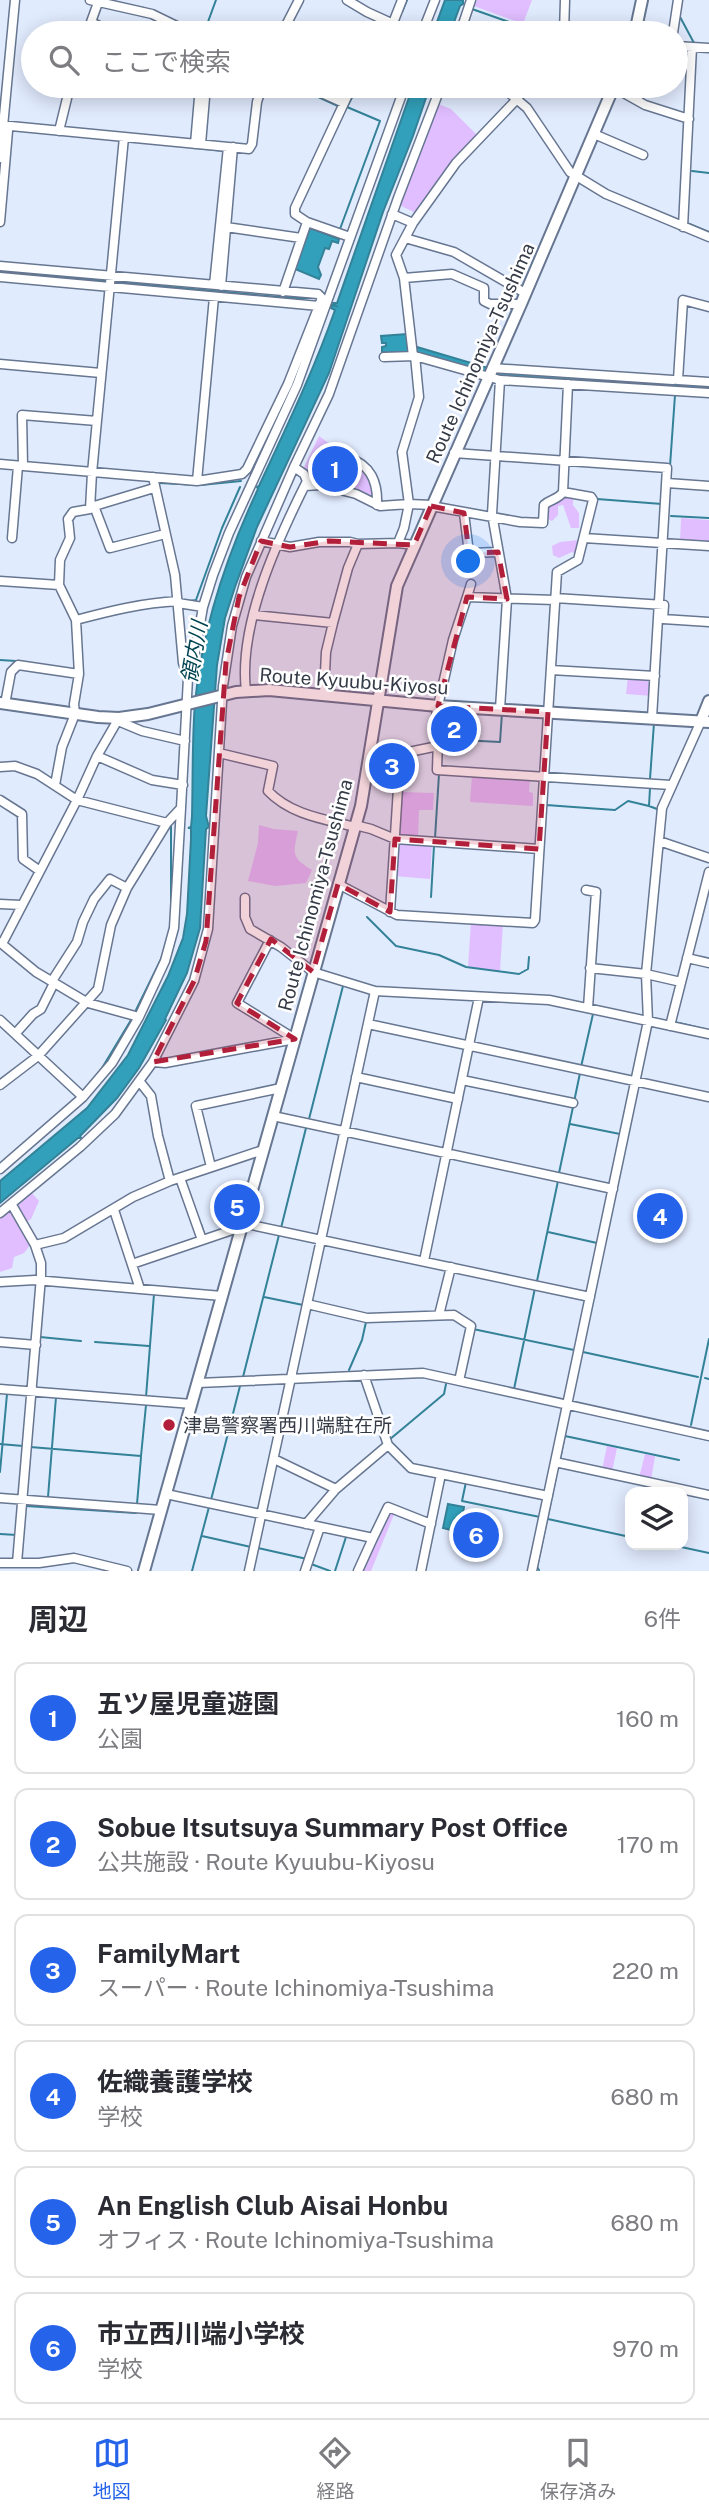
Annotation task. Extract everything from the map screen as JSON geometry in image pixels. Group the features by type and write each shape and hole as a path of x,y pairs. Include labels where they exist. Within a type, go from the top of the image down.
{"main road":[{"path":"638,21 642,0"},
{"name":"Route Ichinomiya-Tsushima","path":"144,1571 355,826 397,586 608,98"},
{"name":"Route Kyuubu-Kiyosu","path":"2,703 119,719 246,691 289,691 438,706 705,722"},
{"path":"705,722 709,701"}],"street":[{"path":"0,158 15,0"},
{"path":"288,21 299,0"},
{"path":"346,0 387,21"},
{"path":"394,21 402,0"},
{"path":"427,21 435,0"},
{"path":"464,21 471,0"},
{"path":"564,21 565,0"},
{"path":"675,21 678,0"},
{"path":"91,21 96,1 152,14 166,21"},
{"path":"688,47 709,48"},
{"path":"683,226 692,47"},
{"path":"59,131 68,98"},
{"path":"198,144 200,98"},
{"path":"198,144 204,98"},
{"path":"4,125 249,149 253,144 258,98"},
{"path":"333,98 344,103"},
{"path":"346,98 295,208 295,214 307,222 350,237"},
{"path":"188,678 191,675 203,607 229,533 297,385 401,98"},
{"path":"0,1213 100,1130 153,1062 194,981 206,941 221,696 239,597 261,541 332,387 392,214 436,98"},
{"path":"398,542 409,504 402,452 419,397 404,278 396,259 413,223 456,163 518,98 570,172 606,194 709,237"},
{"path":"634,98 689,119"},
{"path":"0,222 4,125"},
{"path":"594,134 643,155"},
{"path":"124,137 92,473 92,506 110,548 165,534"},
{"path":"218,286 226,227 230,147"},
{"path":"218,286 230,147"},
{"path":"392,214 413,223"},
{"path":"283,292 307,222"},
{"path":"226,227 301,238"},
{"path":"405,238 454,252 523,299"},
{"path":"0,266 318,294 322,298 288,384 247,469 238,475 200,481 0,464"},
{"path":"404,278 452,274 484,288 484,301 491,304 523,299"},
{"path":"0,276 319,306"},
{"path":"674,381 680,315 679,294 709,305"},
{"path":"200,481 217,297"},
{"path":"384,357 413,353 490,372 674,381 709,393"},
{"path":"0,364 102,373"},
{"path":"490,372 500,380 568,384 678,380 709,382"},
{"path":"500,380 492,516 507,599 500,709"},
{"path":"305,486 321,485 356,494 377,505 432,505 464,513 544,523 544,505 560,498 564,492 568,384"},
{"path":"12,538 20,466 22,415 97,421"},
{"path":"454,453 667,468 652,718"},
{"path":"348,458 356,460 371,471 377,491 377,505"},
{"path":"246,691 248,650 254,615 277,545 307,481 304,474 294,467"},
{"path":"0,1169 83,1097 112,1063 139,1017 165,961 173,935 188,678 183,663 178,602 153,477"},
{"path":"667,484 709,486"},
{"path":"55,785 62,747 75,714 79,674 76,620 59,584 60,560 70,538 68,519 73,512 154,488"},
{"path":"338,884 397,915 533,923 535,920 557,572 578,560 593,499 564,492"},
{"path":"464,513 468,553 498,552"},
{"path":"584,538 709,546"},
{"path":"261,541 290,547 328,541 358,544 398,542 414,545"},
{"path":"324,694 326,652 332,623 358,544"},
{"path":"0,581 59,584"},
{"path":"471,584 453,640 438,706 435,736 438,739 437,770 671,785"},
{"path":"467,597 660,604 664,605 663,619 709,622"},
{"path":"76,620 118,608 151,603 178,602 203,607"},
{"path":"254,615 332,623"},
{"path":"2,703 11,672 18,665 79,674"},
{"path":"551,670 655,677"},
{"path":"139,1017 88,1003 36,972 1,943 77,800 97,755 119,719 142,731 185,741"},
{"path":"532,1571 648,1021 646,975 663,804 705,722"},
{"path":"369,753 404,753 438,746"},
{"path":"219,753 273,766 268,791 282,805 298,812 371,829 395,839 539,849"},
{"path":"390,912 399,773 404,753"},
{"path":"97,755 152,780 183,785"},
{"path":"0,767 15,766 37,774 77,800 167,823"},
{"path":"0,800 22,814 23,859 40,871"},
{"path":"0,1085 38,1056 98,989 110,925 127,888 167,823 181,808"},
{"path":"659,841 709,858"},
{"path":"670,1026 707,889 709,872"},
{"path":"15,1034 41,1009 53,982 78,942 83,922 102,889 110,879 127,888"},
{"path":"586,890 596,892 588,1008"},
{"path":"244,898 243,908 250,929 270,940 313,972 375,991 549,1000 709,1034"},
{"path":"0,904 20,905"},
{"path":"270,940 237,1003 295,1039"},
{"path":"687,958 709,963"},
{"path":"590,968 681,982"},
{"path":"249,1571 375,991"},
{"path":"424,1261 479,997"},
{"path":"0,1020 83,1097"},
{"path":"368,1024 709,1097"},
{"path":"153,1062 165,1063 295,1039"},
{"path":"356,1077 458,1099"},
{"path":"462,1080 573,1103"},
{"path":"140,1082 151,1096 170,1181"},
{"path":"211,1167 196,1106 281,1088"},
{"path":"273,1116 613,1189"},
{"path":"35,1245 64,1238 133,1197 170,1181 263,1150"},
{"path":"180,1178 202,1240"},
{"path":"12,1205 35,1245 41,1263 17,1563"},
{"path":"114,1210 140,1289"},
{"path":"132,1264 242,1225 321,1239 590,1297"},
{"path":"439,1315 451,1267"},
{"path":"0,1282 41,1282 222,1296"},
{"path":"307,1304 367,1318 457,1315 471,1326 459,1381"},
{"path":"0,1342 36,1345"},
{"path":"198,1383 412,1373 709,1436"},
{"path":"364,1375 388,1445 411,1468 548,1496"},
{"path":"0,1389 192,1404"},
{"path":"306,1524 336,1489 388,1445"},
{"path":"274,1459 336,1489"},
{"path":"555,1462 709,1495"},
{"path":"421,1571 441,1474"},
{"path":"166,1494 373,1538"},
{"path":"0,1498 161,1510"},
{"path":"358,1571 388,1507 431,1524"},
{"path":"305,1571 320,1527"},
{"path":"0,1563 74,1558 127,1571"}],"highlighted area":[{"path":"431,506 464,513 469,553 498,552 507,599 467,597 438,706 548,712 539,849 395,839 390,912 338,884 313,972 271,939 237,1003 295,1039 153,1062 194,981 206,941 226,662 239,597 261,541 290,547 329,541 414,545"}],"shaded area":[{"path":"477,0 532,0 524,21 515,21 474,6"},
{"path":"436,103 451,109 479,137 418,214 397,204"},
{"path":"319,436 367,471 375,497 371,499 319,482 310,482 304,467"},
{"path":"564,496 573,497 573,505 579,513 579,528 571,528 563,505 558,506 558,515 552,521 546,518 545,507"},
{"path":"681,518 709,520 709,544 680,542"},
{"path":"579,540 578,556 572,552 559,558 553,555 552,546 560,542"},
{"path":"628,676 651,678 652,696 626,694"},
{"path":"418,751 415,774 401,774 406,754"},
{"path":"472,775 530,779 529,792 533,793 533,806 470,802"},
{"path":"400,792 434,793 433,810 419,810 418,839 397,837"},
{"path":"259,825 298,831 295,854 300,862 312,870 306,883 275,886 248,881 258,843"},
{"path":"396,842 432,843 430,879 394,876"},
{"path":"471,922 503,924 500,971 468,967"},
{"path":"30,1191 39,1201 31,1219 26,1222 14,1205"},
{"path":"12,1209 31,1244 24,1253 14,1257 12,1268 0,1272 0,1215"},
{"path":"607,1446 617,1448 612,1472 602,1470"},
{"path":"645,1454 655,1456 651,1481 639,1478"},
{"path":"395,1512 371,1571 360,1571 387,1513"}],"water":[{"path":"445,0 463,0 454,21 437,21"},
{"path":"409,98 426,98 383,212 329,373 257,527 225,618 217,665 206,816 209,827 206,829 200,928 187,973 166,1020 139,1068 117,1098 81,1138 0,1203 0,1181 87,1108 128,1055 168,976 183,938 191,839 191,828 188,828 191,827 192,816 195,703 203,647 217,593 257,487 309,377 335,310 331,308 332,305 336,306 333,303 337,303"},
{"path":"310,228 339,239 338,243 332,241 329,249 325,248 318,267 321,275 319,279 295,269"},
{"path":"407,334 409,344 498,371 709,385 709,389 498,376 466,366 382,352 386,343 382,343 381,336"},
{"path":"448,1504 464,1507 459,1532 443,1528"}],"waterway":[{"path":"208,21 216,0"},
{"path":"402,12 407,0"},
{"path":"119,3 144,8"},
{"path":"472,9 506,21"},
{"path":"679,15 682,21"},
{"path":"688,32 694,43"},
{"path":"320,98 338,106"},
{"path":"340,229 380,121 347,107 352,98"},
{"path":"197,148 224,151"},
{"path":"692,171 709,173"},
{"path":"687,223 709,232"},
{"path":"0,271 107,281"},
{"path":"115,282 297,300"},
{"path":"292,298 316,298"},
{"path":"670,466 675,395"},
{"path":"159,483 201,485 241,481"},
{"path":"190,601 196,600 240,487"},
{"path":"597,499 662,504"},
{"path":"671,516 709,518"},
{"path":"0,660 16,661"},
{"path":"441,739 500,742 502,713"},
{"path":"650,779 654,723"},
{"path":"435,838 439,774"},
{"path":"546,807 615,810 628,801 649,806 650,788"},
{"path":"649,806 657,809"},
{"path":"171,826 171,909"},
{"path":"431,897 434,846"},
{"path":"367,917 396,946 439,955 466,967 519,974 528,969 529,957"},
{"path":"136,1010 163,955"},
{"path":"309,1119 343,986"},
{"path":"581,1067 593,1014"},
{"path":"99,1073 131,1020"},
{"path":"675,1022 709,1030"},
{"path":"574,1102 580,1073"},
{"path":"559,1173 573,1107"},
{"path":"570,1124 620,1134"},
{"path":"281,1228 306,1128"},
{"path":"537,1281 558,1181"},
{"path":"201,1224 205,1236"},
{"path":"230,1227 236,1224"},
{"path":"548,1232 597,1243"},
{"path":"243,1377 279,1235"},
{"path":"463,1378 514,1389 535,1288"},
{"path":"146,1397 154,1294"},
{"path":"264,1297 303,1305"},
{"path":"349,1370 362,1340 366,1322"},
{"path":"473,1329 574,1350"},
{"path":"40,1337 81,1341"},
{"path":"691,1425 709,1339"},
{"path":"95,1342 149,1346"},
{"path":"583,1352 698,1377"},
{"path":"705,1378 709,1379"},
{"path":"389,1440 444,1394 446,1384"},
{"path":"211,1500 240,1386"},
{"path":"0,1472 7,1394"},
{"path":"48,1497 56,1397"},
{"path":"30,1447 141,1456 146,1405"},
{"path":"560,1460 569,1413"},
{"path":"233,1419 276,1428"},
{"path":"565,1436 679,1460"},
{"path":"694,1437 709,1440"},
{"path":"0,1444 23,1446"},
{"path":"137,1504 141,1457"},
{"path":"539,1570 537,1567 556,1477"},
{"path":"466,1482 462,1501 540,1517"},
{"path":"26,1506 136,1513"},
{"path":"192,1571 209,1507"},
{"path":"548,1519 625,1536"},
{"path":"0,1534 17,1535"},
{"path":"202,1536 251,1547"},
{"path":"335,1571 346,1537"},
{"path":"258,1548 307,1559"},
{"path":"688,1548 709,1553"},
{"path":"311,1564 330,1571"}],"place":[{"name":"五ツ屋児童遊園","path":"335,469"},
{"name":"Sobue Itsutsuya Summary Post Office","path":"454,729"},
{"name":"FamilyMart","path":"392,766"},
{"name":"An English Club Aisai Honbu","path":"237,1207"},
{"name":"佐織養護学校","path":"660,1216"},
{"name":"津島警察署西川端駐在所","path":"169,1425"},
{"name":"市立西川端小学校","path":"476,1535"}],"water label":[{"name":"領内川","path":"194,652"}]}
